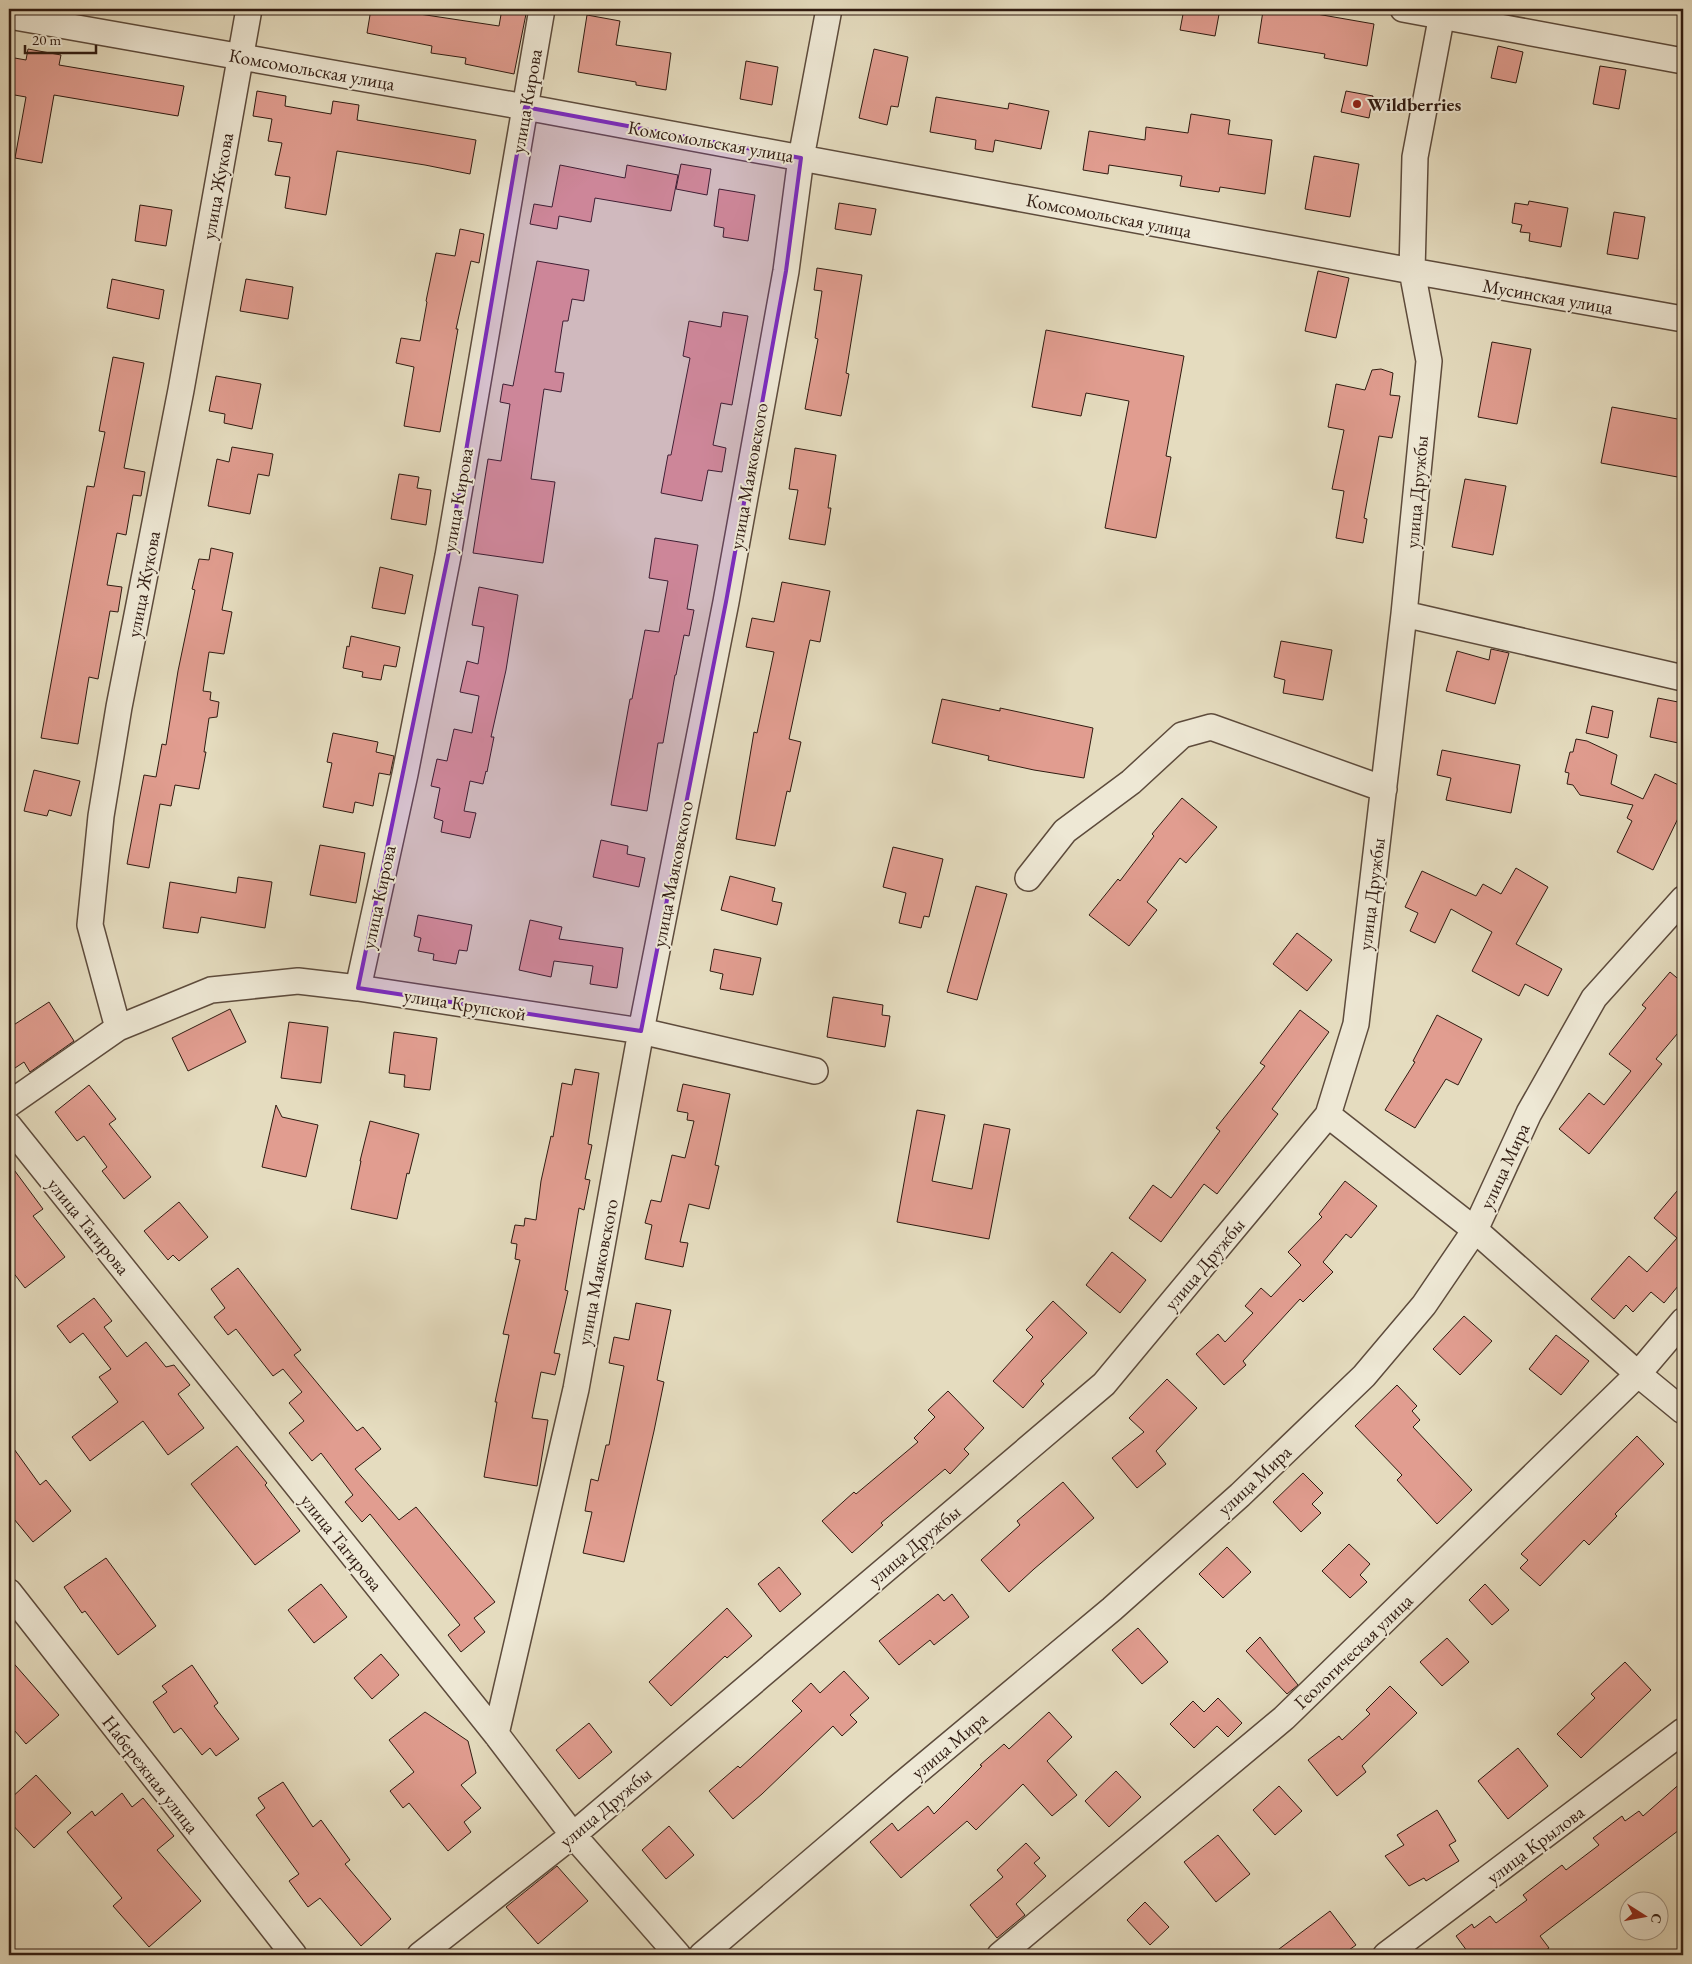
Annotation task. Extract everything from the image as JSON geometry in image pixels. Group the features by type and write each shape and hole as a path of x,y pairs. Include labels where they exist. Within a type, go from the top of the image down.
{"street":[{"name":"улица Жукова","path":"118,1028 90,925 101,816 181,390 249,9"},
{"name":"улица Кирова","path":"358,988 405,774 448,556 542,9"},
{"name":"улица Маяковского","path":"496,1734 576,1389 641,1031 728,592 786,271 801,158 830,9"},
{"path":"1403,9 1442,13 1683,61"},
{"name":"улица Дружбы","path":"420,1955 572,1835 1104,1384 1328,1114 1356,1024 1404,614 1428,361 1412,271 1415,157 1442,13"},
{"name":"Комсомольская улица","path":"9,16 525,107 1412,271"},
{"name":"Мусинская улица","path":"1412,271 1683,319"},
{"path":"1404,614 1683,678"},
{"path":"1028,878 1064,831 1131,782 1182,735 1211,727 1384,789"},
{"name":"улица Мира","path":"702,1955 907,1780 1112,1609 1240,1495 1364,1376 1424,1305 1475,1230 1529,1113 1594,998 1683,899"},
{"name":"улица Крупской","path":"118,1028 210,990 298,981 358,988 641,1031 815,1071"},
{"path":"9,1104 118,1028"},
{"path":"1328,1114 1475,1230 1638,1374 1683,1411"},
{"name":"улица Тагирова","path":"9,1126 496,1734 572,1835 678,1955"},
{"name":"Геологическая улица","path":"1000,1955 1284,1718 1638,1374 1683,1322"},
{"name":"Набережная улица","path":"9,1592 294,1955"},
{"name":"улица Крылова","path":"1386,1955 1683,1731"}],"highlighted area":[{"path":"525,107 801,158 786,271 726,602 641,1031 358,988 448,556"}],"building":[{"path":"371,9 407,9 406,12 499,26 502,9 527,9 514,74 465,64 466,58 431,53 432,46 367,33"},
{"path":"1184,9 1220,9 1215,36 1180,30"},
{"path":"1270,9 1288,9 1374,24 1367,66 1324,58 1325,54 1258,43 1263,11 1269,12"},
{"path":"587,15 620,21 616,45 671,53 666,90 636,85 636,82 578,72"},
{"path":"1498,46 1523,52 1516,83 1491,78"},
{"path":"28,49 61,55 59,65 184,86 178,116 54,95 42,163 15,158 26,97 9,94 9,57 26,60"},
{"path":"874,49 908,57 898,107 891,106 887,125 859,118"},
{"path":"746,61 778,67 772,105 740,99"},
{"path":"1600,66 1626,70 1619,109 1593,104"},
{"path":"257,91 286,96 285,106 331,114 333,101 359,105 357,120 476,140 470,174 337,151 326,215 285,208 290,177 275,175 282,143 268,141 272,119 253,116"},
{"path":"1346,91 1373,96 1369,118 1341,112"},
{"path":"936,97 1008,109 1009,103 1049,111 1041,149 995,140 993,152 975,149 976,140 930,132"},
{"path":"1191,114 1230,120 1228,134 1272,140 1265,194 1220,187 1219,192 1180,186 1182,176 1109,165 1108,174 1083,170 1089,131 1145,140 1146,127 1188,133"},
{"path":"1314,156 1359,164 1350,217 1305,209"},
{"path":"681,164 711,169 707,195 676,189"},
{"path":"560,165 625,178 627,165 678,175 671,211 595,198 591,222 559,216 557,229 530,224 534,204 552,207"},
{"path":"719,189 755,195 748,241 723,237 724,228 714,226"},
{"path":"1529,201 1568,208 1561,247 1529,241 1530,233 1520,232 1522,225 1512,223 1515,203 1528,205"},
{"path":"839,203 876,209 871,235 835,229"},
{"path":"140,205 172,210 166,246 135,241"},
{"path":"1614,212 1645,217 1638,259 1607,254"},
{"path":"460,229 484,234 479,263 471,261 456,329 458,329 440,432 404,426 414,367 396,363 401,338 420,341 436,253 455,256"},
{"path":"537,261 589,270 584,301 572,299 568,321 563,321 555,372 564,373 561,392 544,389 531,479 555,482 543,563 473,553 488,459 501,461 510,404 500,402 503,384 513,386"},
{"path":"817,268 862,275 846,373 849,374 841,416 805,409 818,339 815,338 822,291 814,290"},
{"path":"1318,271 1349,278 1336,338 1305,331"},
{"path":"112,279 164,290 159,319 107,308"},
{"path":"246,279 293,287 288,319 240,311"},
{"path":"723,312 748,316 732,405 721,403 713,445 726,448 722,472 708,470 702,501 661,493 668,455 671,455 690,358 683,356 689,321 721,327"},
{"path":"1046,330 1184,356 1166,456 1171,457 1156,538 1105,528 1129,401 1086,393 1081,416 1032,407"},
{"path":"1492,342 1531,349 1517,424 1478,417"},
{"path":"113,357 144,363 124,468 145,472 141,496 133,495 126,535 117,533 107,585 122,587 118,612 110,611 98,679 89,677 78,744 41,738 87,486 94,487 105,432 99,431"},
{"path":"1381,369 1393,373 1390,395 1400,396 1392,438 1379,436 1364,518 1367,519 1363,543 1336,538 1344,491 1332,489 1344,430 1328,427 1336,384 1365,390 1372,370"},
{"path":"216,376 261,384 252,429 224,423 225,414 209,411"},
{"path":"1612,407 1683,420 1683,478 1601,463"},
{"path":"232,447 273,454 269,476 258,474 250,514 208,506 217,459 229,462"},
{"path":"795,448 836,455 828,508 831,508 825,545 789,539 798,490 789,489"},
{"path":"399,474 419,477 417,488 431,490 426,525 391,519"},
{"path":"1465,479 1506,486 1493,555 1452,547"},
{"path":"655,538 698,545 687,609 694,610 689,636 684,635 663,743 658,743 647,811 611,805 630,699 632,699 645,630 659,632 668,581 649,578"},
{"path":"211,548 233,553 222,610 232,612 224,654 209,652 203,691 211,692 210,700 219,702 217,717 209,718 204,752 206,752 199,789 175,785 171,806 160,804 149,868 127,864 144,775 156,777 162,744 166,745 178,671 195,590 192,589 199,559 209,560"},
{"path":"380,567 413,575 405,614 372,608"},
{"path":"782,582 830,591 820,642 810,640 789,739 801,742 790,792 787,791 775,846 736,839 754,732 757,733 774,652 746,647 752,618 774,622"},
{"path":"479,587 518,595 506,670 491,737 494,737 487,772 483,784 470,781 464,811 476,813 470,838 441,832 443,821 434,818 440,788 431,786 437,759 447,761 454,729 472,733 479,696 460,692 467,661 478,664 484,627 472,625"},
{"path":"351,636 400,647 396,667 384,665 381,680 362,677 363,672 343,668"},
{"path":"1281,641 1332,650 1323,700 1283,693 1285,680 1274,677"},
{"path":"1491,649 1509,653 1495,704 1446,691 1457,651 1489,660"},
{"path":"1658,698 1683,703 1683,744 1650,737"},
{"path":"942,699 1000,711 1000,708 1093,728 1084,778 988,760 989,756 932,743"},
{"path":"1592,706 1613,711 1608,738 1586,733"},
{"path":"333,733 378,742 376,752 394,756 390,775 379,773 373,806 355,802 353,813 323,807 332,763 327,762"},
{"path":"1576,739 1587,741 1617,755 1611,784 1643,799 1655,774 1683,787 1683,808 1653,870 1617,852 1632,821 1627,818 1633,805 1580,795 1573,785 1567,784 1569,773 1565,772 1570,752 1573,752"},
{"path":"1442,750 1520,765 1511,813 1446,800 1451,778 1437,775"},
{"path":"34,770 80,781 71,816 49,810 47,816 24,811"},
{"path":"1182,798 1217,827 1186,863 1180,858 1147,902 1157,910 1129,946 1089,915 1118,879 1120,881 1154,836 1152,834"},
{"path":"601,840 628,846 627,854 645,858 639,887 593,877"},
{"path":"320,845 365,853 356,903 310,895"},
{"path":"893,847 943,859 929,917 924,916 921,928 899,923 906,893 883,887"},
{"path":"1516,868 1548,887 1516,944 1562,969 1548,996 1525,984 1519,996 1472,971 1492,932 1451,909 1435,943 1410,931 1418,913 1405,907 1422,871 1476,896 1483,884 1501,894"},
{"path":"730,876 775,888 772,901 782,903 777,925 721,910"},
{"path":"238,877 272,882 265,928 201,917 198,933 163,928 170,882 236,893"},
{"path":"976,886 1007,894 977,1000 947,992"},
{"path":"418,915 472,925 467,951 459,950 456,964 433,960 434,954 418,951 421,938 414,936"},
{"path":"530,920 562,927 559,939 623,948 617,988 590,984 593,966 554,961 551,977 519,970"},
{"path":"1297,933 1332,960 1307,991 1273,964"},
{"path":"714,949 761,958 753,995 720,989 723,974 710,971"},
{"path":"1670,972 1683,983 1683,1027 1656,1059 1662,1064 1589,1154 1559,1129 1589,1093 1604,1105 1631,1071 1609,1054 1646,1008 1642,1005"},
{"path":"833,997 883,1005 882,1015 890,1016 885,1047 827,1037"},
{"path":"49,1002 74,1041 30,1072 24,1062 9,1072 9,1028"},
{"path":"230,1009 246,1042 188,1071 172,1038"},
{"path":"1300,1010 1329,1032 1272,1109 1278,1114 1217,1194 1204,1184 1161,1242 1129,1218 1153,1185 1171,1198 1220,1131 1216,1128 1265,1066 1260,1063"},
{"path":"1437,1015 1482,1039 1458,1085 1446,1079 1415,1128 1385,1110 1415,1062 1413,1061"},
{"path":"289,1022 328,1027 321,1083 281,1078"},
{"path":"394,1032 437,1038 430,1090 404,1087 405,1075 389,1073"},
{"path":"575,1069 599,1073 588,1144 592,1145 585,1179 590,1180 584,1210 579,1208 565,1290 568,1291 554,1353 560,1354 555,1375 541,1372 532,1418 548,1420 537,1486 484,1477 497,1402 495,1402 509,1335 503,1334 520,1260 515,1259 517,1244 511,1243 515,1225 524,1226 525,1218 536,1220 541,1181 551,1136 553,1137 562,1083 572,1085"},
{"path":"683,1084 730,1094 715,1165 719,1166 709,1209 689,1204 680,1242 688,1243 683,1267 645,1259 652,1225 645,1223 651,1200 661,1202 672,1155 685,1158 694,1121 687,1120 688,1113 677,1111"},
{"path":"89,1085 116,1119 109,1124 151,1177 124,1199 102,1171 107,1167 84,1136 77,1141 55,1112"},
{"path":"276,1105 282,1117 318,1125 306,1177 262,1167"},
{"path":"917,1110 945,1115 932,1181 972,1189 984,1124 1010,1129 989,1239 897,1222"},
{"path":"370,1121 419,1134 409,1174 407,1173 397,1219 351,1209"},
{"path":"9,1163 43,1209 33,1216 65,1257 25,1288 9,1267"},
{"path":"1345,1181 1377,1206 1351,1238 1346,1234 1323,1262 1333,1272 1303,1302 1300,1299 1243,1361 1246,1365 1224,1385 1196,1354 1218,1334 1225,1342 1253,1313 1245,1306 1261,1288 1271,1297 1301,1265 1288,1252 1322,1217 1319,1214"},
{"path":"1683,1184 1683,1280 1664,1303 1651,1292 1633,1312 1626,1305 1614,1319 1591,1299 1629,1256 1647,1272 1677,1238 1654,1218"},
{"path":"179,1202 208,1237 179,1261 173,1255 168,1260 144,1231"},
{"path":"1112,1252 1146,1280 1120,1313 1086,1285"},
{"path":"238,1268 301,1350 294,1355 357,1431 363,1427 381,1449 355,1469 399,1520 416,1507 495,1602 474,1618 485,1632 461,1652 448,1635 460,1625 370,1514 362,1522 345,1502 353,1495 321,1453 312,1461 289,1433 304,1421 289,1403 302,1392 283,1369 273,1376 236,1329 228,1335 214,1317 225,1308 211,1289"},
{"path":"94,1298 112,1321 104,1327 127,1357 146,1342 166,1367 174,1365 190,1385 178,1394 204,1428 168,1455 143,1421 90,1461 72,1437 118,1402 99,1377 111,1369 83,1333 70,1343 57,1326"},
{"path":"1053,1301 1087,1333 1041,1381 1044,1384 1023,1408 993,1381 1033,1337 1026,1330"},
{"path":"636,1303 671,1310 657,1380 664,1382 624,1562 583,1553 592,1512 585,1511 591,1479 598,1481 606,1445 609,1445 624,1366 609,1363 614,1337 629,1340"},
{"path":"1464,1316 1492,1341 1460,1375 1433,1349"},
{"path":"1556,1335 1589,1361 1561,1395 1529,1369"},
{"path":"1167,1379 1197,1408 1156,1451 1166,1464 1137,1488 1112,1458 1144,1432 1129,1418"},
{"path":"1397,1385 1417,1406 1412,1411 1420,1420 1413,1427 1472,1490 1437,1524 1397,1480 1402,1475 1355,1426"},
{"path":"948,1391 984,1428 964,1449 969,1454 950,1474 945,1469 881,1523 883,1525 852,1553 822,1521 854,1492 856,1494 918,1442 914,1438 935,1417 928,1410"},
{"path":"1637,1436 1664,1464 1615,1514 1617,1516 1589,1545 1584,1540 1540,1586 1520,1568 1528,1560 1521,1554"},
{"path":"9,1442 40,1485 46,1480 71,1511 33,1542 9,1513"},
{"path":"237,1446 267,1483 265,1485 300,1531 255,1565 191,1484"},
{"path":"1303,1473 1323,1493 1312,1504 1321,1513 1301,1532 1273,1502"},
{"path":"1063,1482 1094,1518 1009,1592 981,1560 1020,1525 1017,1521"},
{"path":"1349,1544 1370,1564 1360,1575 1367,1582 1350,1598 1322,1571"},
{"path":"1227,1547 1251,1572 1223,1598 1199,1574"},
{"path":"106,1558 156,1626 118,1655 85,1611 82,1613 64,1587"},
{"path":"779,1567 801,1594 780,1612 758,1584"},
{"path":"321,1584 347,1617 314,1643 288,1610"},
{"path":"1485,1584 1509,1610 1492,1625 1469,1600"},
{"path":"938,1594 944,1601 952,1594 969,1617 934,1645 930,1640 899,1665 879,1641"},
{"path":"727,1608 752,1636 727,1658 725,1656 671,1706 649,1682"},
{"path":"1138,1628 1168,1662 1142,1684 1112,1650"},
{"path":"1260,1637 1298,1685 1287,1694 1246,1651"},
{"path":"1447,1638 1469,1662 1442,1686 1420,1662"},
{"path":"381,1654 399,1675 372,1699 354,1678"},
{"path":"9,1658 59,1715 26,1744 9,1724"},
{"path":"1625,1662 1651,1690 1581,1758 1557,1734 1595,1698 1591,1694"},
{"path":"192,1665 218,1703 214,1706 239,1739 216,1756 210,1748 202,1755 181,1728 174,1733 153,1702 167,1692 162,1686"},
{"path":"844,1671 869,1698 850,1715 857,1722 842,1736 833,1726 733,1819 709,1791 738,1766 740,1768 802,1711 792,1701 811,1683 820,1693"},
{"path":"1390,1686 1417,1713 1362,1766 1366,1772 1337,1796 1308,1760 1339,1736 1342,1740 1370,1714 1366,1710"},
{"path":"1218,1698 1242,1723 1228,1737 1217,1726 1194,1748 1170,1724 1193,1701 1204,1712"},
{"path":"425,1712 468,1741 476,1773 461,1785 481,1808 464,1822 471,1832 448,1851 409,1803 403,1808 390,1791 414,1772 389,1740"},
{"path":"1049,1712 1072,1737 1047,1761 1077,1795 1052,1816 1023,1784 976,1830 967,1821 901,1878 870,1842 892,1823 898,1831 928,1806 934,1814 982,1766 980,1765 1004,1744 1009,1749"},
{"path":"589,1723 612,1752 579,1779 556,1750"},
{"path":"1518,1748 1548,1786 1508,1819 1478,1781"},
{"path":"1116,1771 1141,1797 1109,1827 1085,1801"},
{"path":"36,1775 71,1813 34,1848 9,1821 9,1800"},
{"path":"1683,1781 1683,1827 1540,1936 1549,1948 1539,1955 1470,1955 1456,1936 1472,1924 1474,1928 1490,1916 1496,1923 1527,1900 1523,1895 1562,1865 1566,1870 1599,1845 1593,1838 1622,1816 1625,1821 1639,1811 1643,1816"},
{"path":"283,1782 313,1827 321,1820 350,1860 345,1864 391,1919 361,1946 320,1898 308,1907 289,1881 299,1874 256,1815 265,1808 258,1798"},
{"path":"1279,1786 1302,1811 1275,1835 1253,1810"},
{"path":"122,1793 132,1807 143,1798 174,1836 157,1850 201,1901 149,1947 113,1906 122,1898 67,1832 92,1811 95,1816"},
{"path":"1437,1810 1456,1841 1449,1845 1459,1861 1426,1881 1424,1878 1409,1886 1385,1856 1404,1845 1397,1835"},
{"path":"669,1826 694,1855 666,1879 642,1850"},
{"path":"1218,1835 1250,1874 1216,1902 1184,1862"},
{"path":"1026,1843 1040,1858 1034,1863 1046,1876 1016,1904 1025,1915 997,1938 970,1905 1003,1877 997,1870"},
{"path":"557,1866 588,1901 538,1944 506,1907"},
{"path":"1145,1902 1169,1927 1150,1945 1127,1920"},
{"path":"1330,1911 1356,1945 1342,1955 1271,1955"}],"place":[{"name":"Wildberries","path":"1357,104"}]}
